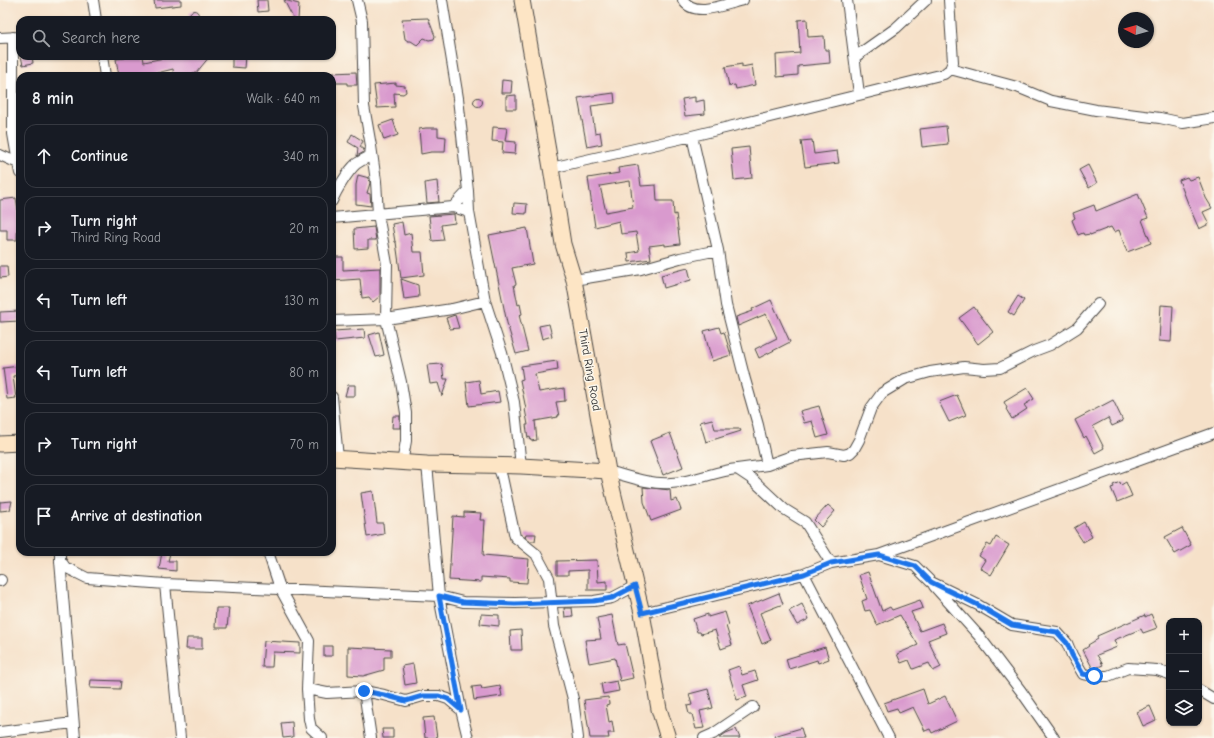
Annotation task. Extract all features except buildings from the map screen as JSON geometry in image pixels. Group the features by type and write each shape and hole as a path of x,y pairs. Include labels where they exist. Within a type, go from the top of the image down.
{"street":[{"path":"93,0 95,16"},
{"path":"357,0 362,21 364,106 376,181 378,214 387,264 386,319 401,382 406,413 406,441 402,463"},
{"path":"442,0 458,98 469,212 485,301 502,353 512,396 521,466"},
{"name":"Third Ring Road","path":"522,0 551,168 562,244 574,280 608,471 642,613 659,709 668,738"},
{"path":"683,0 690,8 700,10 743,0"},
{"path":"848,0 859,94"},
{"path":"855,57 896,28 926,0"},
{"path":"551,168 692,136 944,74 950,69 953,62 949,0"},
{"path":"0,38 16,37"},
{"path":"16,60 13,134 16,151"},
{"path":"103,60 104,72"},
{"path":"950,69 1017,87 1051,100 1096,110 1160,118 1183,123 1214,118"},
{"path":"692,136 718,250 726,305 767,465"},
{"path":"336,190 356,164 370,156 371,146"},
{"path":"0,155 16,166"},
{"path":"453,207 468,191"},
{"path":"336,218 453,207 469,212"},
{"path":"574,280 640,269 680,258 718,250"},
{"path":"336,321 386,319 452,309 485,301"},
{"path":"336,458 402,463 521,466 608,471 637,480 670,483 698,479 737,469 767,465 792,456 828,452 844,455 850,453 854,449 871,408 882,394 905,379 930,372 964,367 984,369 1000,368 1034,351 1050,345 1077,328 1098,304"},
{"path":"642,613 804,574 831,563 879,555 1214,433"},
{"path":"0,444 16,443"},
{"path":"427,464 439,596 461,710 468,738"},
{"path":"498,466 502,477 515,537 536,554 549,578 553,602 554,626 573,699 578,738"},
{"path":"737,469 752,479 784,509 805,522 831,563"},
{"path":"879,555 915,566 931,582 979,636 1021,691 1054,738"},
{"path":"60,556 65,567 87,578 165,584 439,596 463,602 515,604 594,601 612,598 635,586"},
{"path":"60,556 75,738"},
{"path":"269,556 280,588 309,641 307,689 311,728 322,738"},
{"path":"804,574 890,738"},
{"path":"931,582 978,605 1012,625 1057,632 1067,643 1074,660 1083,674 1108,676 1128,668 1157,670 1166,673"},
{"path":"165,584 180,738"},
{"path":"307,689 327,693 364,691 406,701 423,696 439,696 448,699 461,710"},
{"path":"364,691 371,738"},
{"path":"1202,692 1214,699"},
{"path":"704,738 713,734 753,707"},
{"path":"0,732 73,723"}],"route":[{"path":"364,691 406,701 423,696 439,696 448,699 461,710 439,596 463,602 515,604 594,601 612,598 635,586 642,613 804,574 831,563 879,555 915,566 931,582 978,605 1012,625 1057,632 1067,643 1083,674 1094,676"}]}
